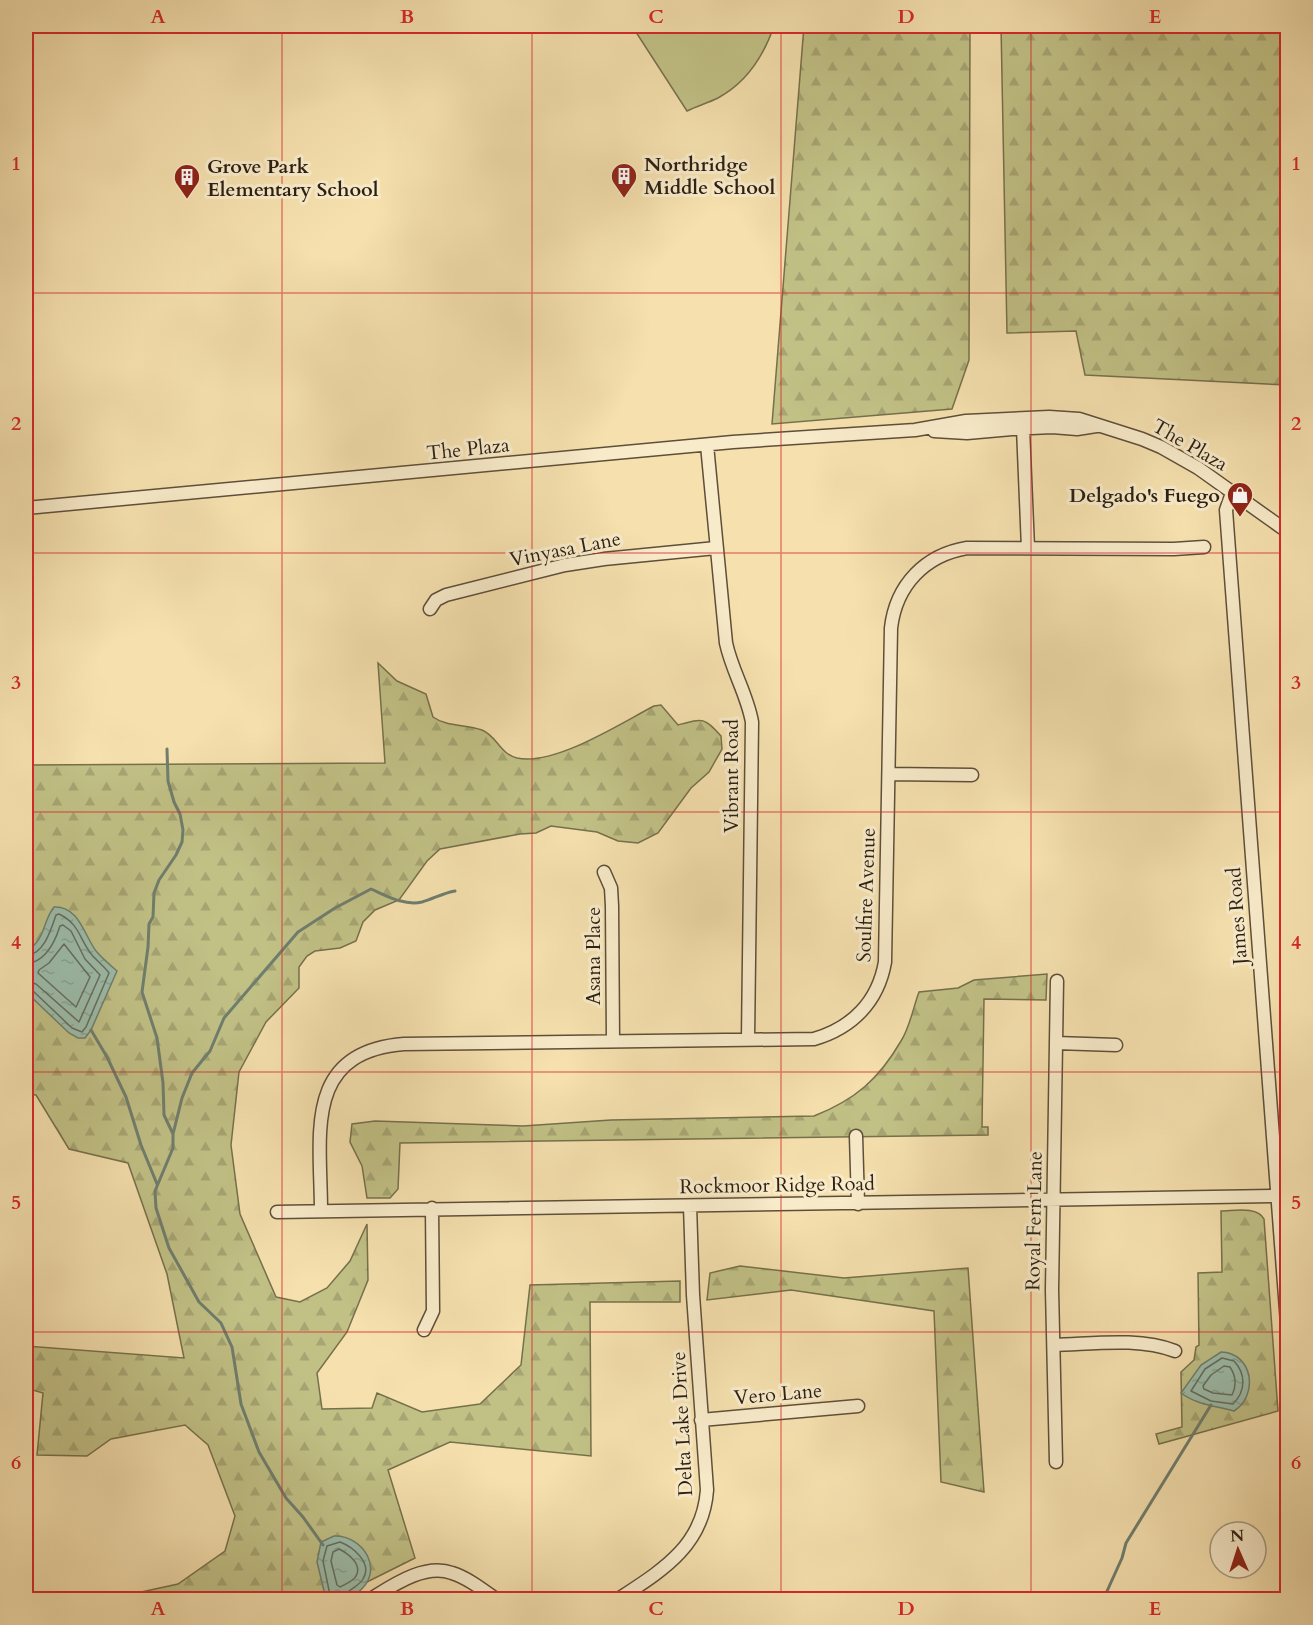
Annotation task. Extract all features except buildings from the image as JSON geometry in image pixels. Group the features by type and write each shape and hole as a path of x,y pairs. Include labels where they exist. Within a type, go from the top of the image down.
{"street":[{"name":"The Plaza","path":"26,508 707,445 915,430 966,421 1049,417 1079,419 1142,438 1161,447 1198,468 1287,532"},
{"name":"The Plaza","path":"915,430 967,433 1023,428 1077,429 1098,426"},
{"path":"1023,428 1028,548"},
{"name":"Vibrant Road","path":"707,445 726,643 733,668 747,700 752,722 748,1039"},
{"name":"James Road","path":"1232,493 1226,510 1287,1337"},
{"name":"Soulfire Avenue","path":"321,1211 323,1103 334,1077 355,1057 373,1049 404,1044 814,1039 842,1028 858,1016 876,991 884,972 891,628 894,608 902,590 922,567 948,552 967,548 1174,549 1204,547"},
{"name":"Vinyasa Lane","path":"430,609 436,600 446,594 565,565 716,548"},
{"path":"888,774 972,775"},
{"name":"Asana Place","path":"604,872 610,888 612,906 613,1041"},
{"name":"Royal Fern Lane","path":"1056,1462 1053,1200 1058,981"},
{"path":"1056,1043 1116,1045"},
{"path":"856,1136 858,1204"},
{"name":"Rockmoor Ridge Road","path":"278,1212 1277,1197"},
{"name":"Delta Lake Drive","path":"617,1599 669,1563 683,1549 701,1522 706,1506 707,1490 701,1420 690,1206"},
{"path":"424,1330 433,1311 432,1208"},
{"path":"1054,1345 1144,1343 1159,1345 1175,1351"},
{"name":"Vero Lane","path":"701,1420 858,1407"},
{"path":"369,1599 402,1581 435,1570 454,1573 497,1599"}],"green space":[{"path":"632,26 774,26 759,58 737,84 718,98 687,111"},
{"path":"804,26 970,26 969,360 952,409 772,424"},
{"path":"1001,26 1287,26 1287,385 1085,375 1076,331 1007,333"},
{"path":"378,663 397,681 426,694 433,717 444,722 482,730 491,736 506,753 517,758 532,759 568,750 654,706 661,705 678,725 698,720 707,722 721,736 722,749 709,772 691,788 658,833 638,843 618,841 597,832 551,826 536,833 440,849 427,861 399,900 375,910 363,922 356,941 340,948 315,951 307,956 299,967 299,988 266,1022 239,1072 231,1145 240,1214 276,1297 300,1302 327,1288 350,1261 367,1224 368,1280 347,1332 317,1373 322,1409 372,1408 377,1393 422,1412 480,1404 521,1365 530,1285 680,1281 680,1302 590,1302 591,1456 450,1442 388,1470 415,1558 333,1599 109,1599 178,1584 225,1551 235,1516 208,1445 185,1425 111,1439 87,1456 37,1455 43,1393 26,1388 26,1346 184,1358 167,1274 128,1163 69,1149 36,1095 26,1094 26,765 385,763"},
{"path":"1047,974 1046,1000 984,999 982,1127 988,1127 988,1135 400,1143 398,1189 390,1198 367,1198 362,1166 350,1142 352,1124 375,1121 523,1126 611,1120 814,1116 842,1103 875,1077 904,1036 919,992 958,988 974,980"},
{"path":"1221,1211 1251,1211 1261,1215 1264,1219 1278,1411 1159,1444 1156,1434 1182,1427 1181,1372 1194,1360 1196,1347 1199,1345 1198,1273 1222,1272"},
{"path":"740,1266 844,1278 968,1268 984,1492 941,1482 934,1311 791,1290 707,1300 710,1273"}],"water":[{"path":"54,907 69,911 75,916 96,951 117,971 91,1030 85,1038 78,1038 69,1033 26,992 26,951 37,942"},
{"path":"1221,1352 1232,1354 1240,1359 1249,1376 1247,1395 1234,1411 1200,1403 1181,1393 1201,1365"},
{"path":"334,1536 345,1537 362,1548 368,1556 370,1565 370,1575 366,1584 345,1600 326,1599 317,1562 321,1542"}],"waterway":[{"path":"167,749 168,781 180,814 183,830 182,842 159,880 154,893 153,917 149,924 142,992 157,1038 163,1083 164,1115 173,1134"},
{"path":"323,1545 286,1498 259,1452 241,1404 232,1347 221,1323 199,1302 169,1248 156,1208 155,1191 173,1148 173,1134 182,1098 192,1073 210,1051 224,1018 298,932 335,908 371,889 409,903 422,902 455,891"},
{"path":"91,1030 126,1097 141,1145 157,1184"},
{"path":"1103,1600 1122,1558 1126,1543 1211,1405"}],"place":[{"name":"Northridge Middle School","path":"624,199"},
{"name":"Grove Park Elementary School","path":"187,200"},
{"name":"Delgado's Fuego","path":"1240,518"}]}
